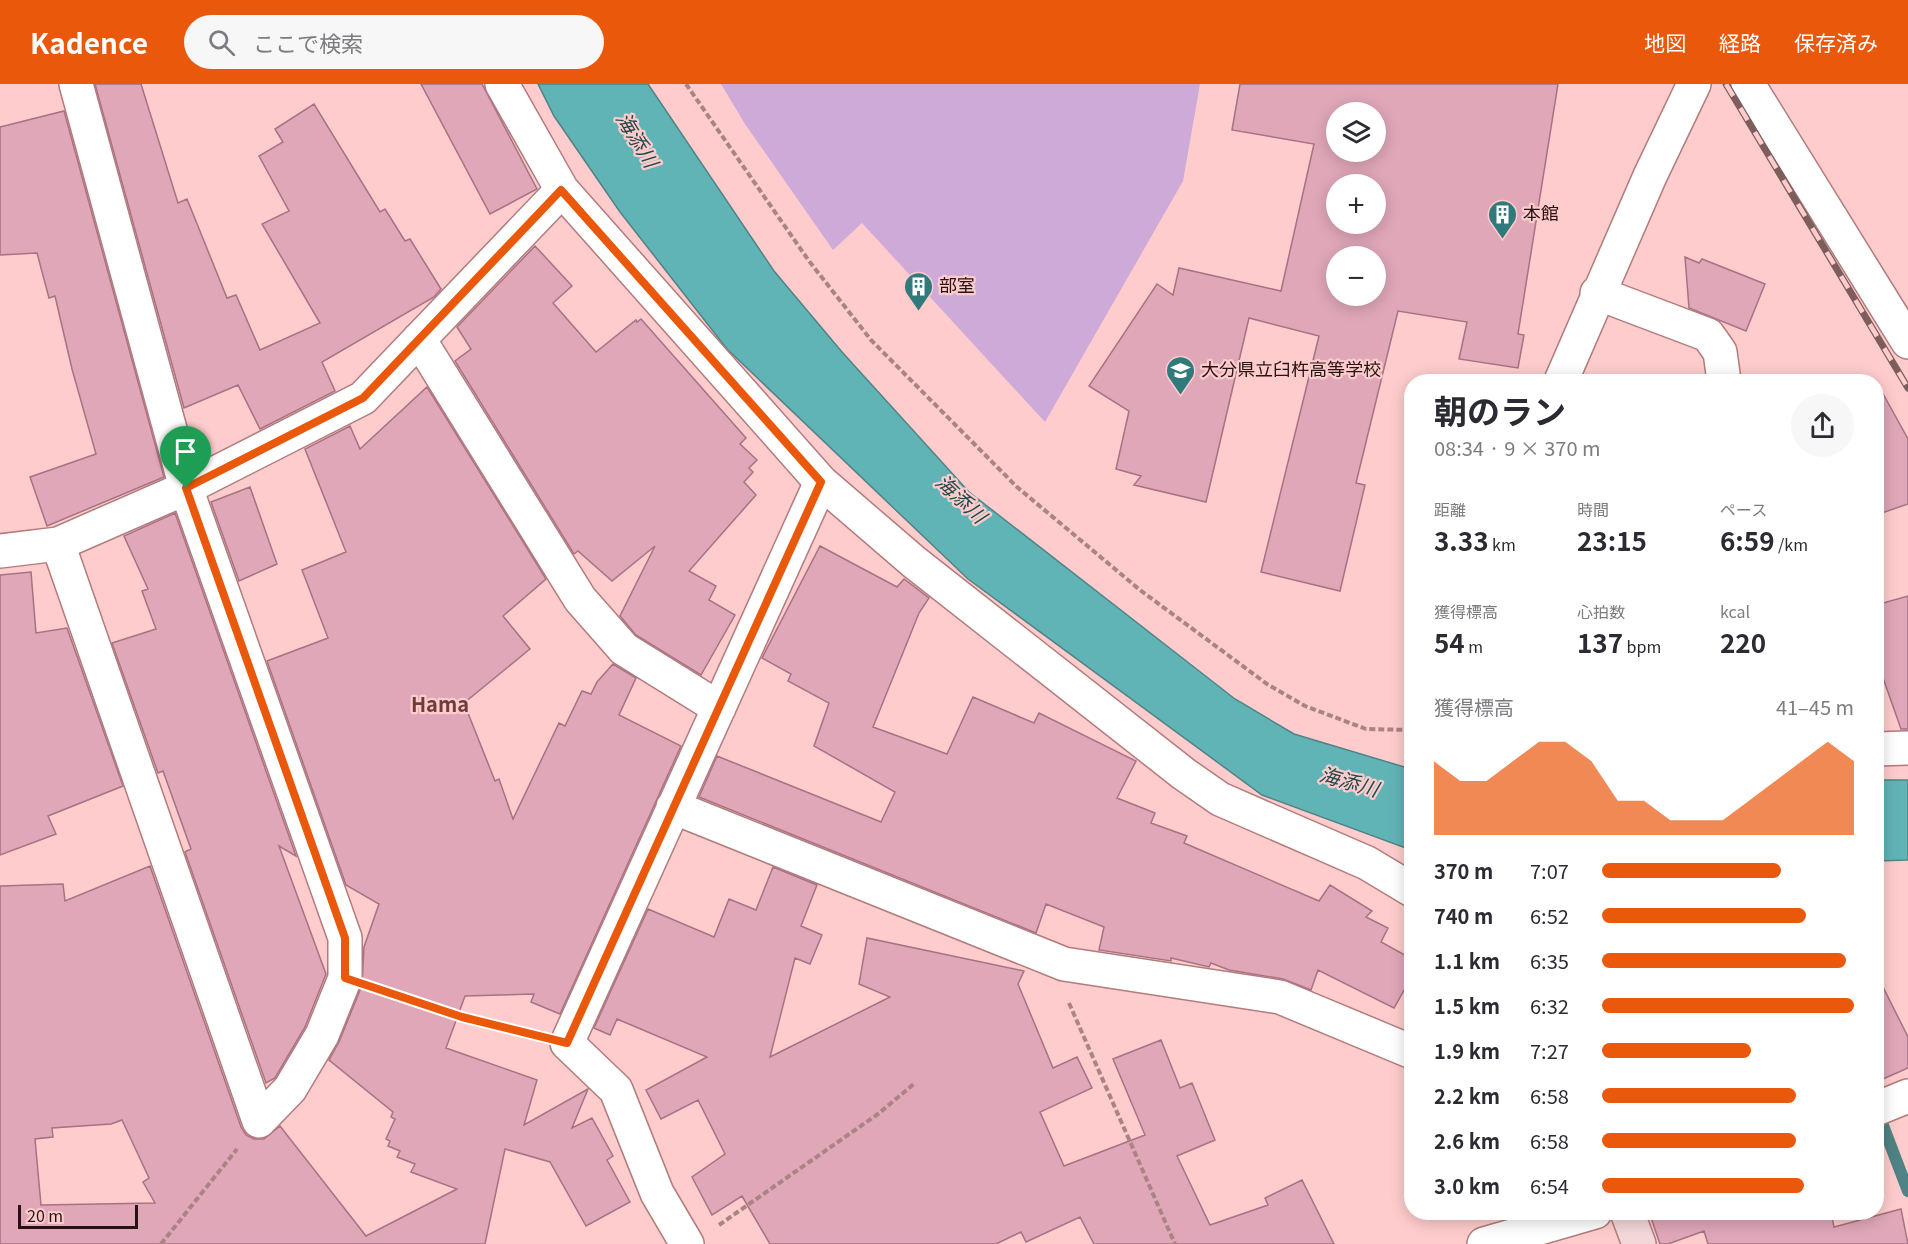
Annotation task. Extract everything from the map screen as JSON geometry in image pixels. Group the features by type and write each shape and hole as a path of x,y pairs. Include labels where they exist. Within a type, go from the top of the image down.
{"street":[{"path":"58,544 260,1121 296,1080 322,1035 345,978 345,938 186,488 76,84"},
{"path":"502,84 561,190 821,482 914,562 1184,774 1220,799 1367,863 1404,885"},
{"path":"1563,374 1597,293 1694,84"},
{"path":"1748,84 1908,342"},
{"path":"0,551 58,544 186,488 363,398 561,190"},
{"path":"1597,293 1708,335 1720,352 1723,374"},
{"path":"419,339 580,598 624,649 718,708"},
{"path":"699,1237 657,1193 616,1090 567,1043 821,482"},
{"path":"1884,749 1908,748"},
{"path":"673,807 1064,964 1280,997 1404,1049"},
{"path":"1884,1106 1908,1096"},
{"path":"1484,1244 1524,1229 1562,1220"},
{"path":"1630,1220 1639,1244"}],"path":[{"path":"686,84 809,261 871,340 1017,487 1140,590 1267,684 1305,706 1366,729 1404,730"},
{"path":"1051,959 1174,1244"},
{"path":"345,978 462,1017 567,1043"},
{"path":"699,1237 878,1114 915,1083"},
{"path":"161,1244 260,1121"}],"shaded area":[{"path":"721,84 1200,84 1183,181 1045,422 862,223 833,250 745,124"}],"water":[{"name":"海添川","path":"538,84 648,84 774,271 842,352 969,492 1235,699 1294,734 1404,767 1404,847 1262,795 968,579 727,349 620,212 554,116"},
{"path":"1884,780 1908,780 1908,860 1884,861"}],"building":[{"path":"95,84 141,84 178,203 187,199 227,298 236,295 260,350 320,323 262,224 289,211 259,156 283,142 275,129 314,104 380,212 385,209 405,241 410,239 441,289 434,297 322,362 335,391 260,429 238,385 184,408"},
{"path":"421,84 482,84 537,189 490,214"},
{"path":"1240,84 1558,84 1518,334 1524,335 1518,368 1459,359 1467,322 1398,311 1356,483 1365,485 1340,591 1261,572 1319,336 1249,318 1206,502 1134,485 1141,476 1116,469 1129,411 1089,386 1157,284 1173,295 1179,268 1281,291 1314,144 1232,130"},
{"path":"64,111 164,477 47,526 30,477 96,454 72,369 55,296 49,298 37,253 0,255 0,127"},
{"path":"535,246 572,286 553,303 596,352 636,320 637,322 641,319 746,438 740,444 757,460 749,468 753,472 744,482 756,495 689,571 716,586 709,600 735,615 701,675 636,635 620,616 655,546 612,581 578,551 574,554 455,361 471,349 457,327"},
{"path":"1685,257 1699,263 1702,259 1765,284 1746,331 1689,308"},
{"path":"427,387 546,579 503,616 530,649 464,703 495,781 499,779 513,819 559,723 565,726 582,691 591,694 597,682 613,664 636,678 619,715 681,746 560,1014 531,1002 534,994 465,996 446,1048 537,1080 524,1125 588,1089 572,1128 592,1118 613,1156 607,1160 630,1202 586,1226 550,1162 505,1149 485,1244 0,1244 0,886 63,884 65,901 150,866 241,1127 246,1135 254,1139 264,1139 280,1126 366,1236 457,1189 411,1172 415,1164 397,1157 400,1151 388,1146 390,1141 386,1139 395,1119 391,1117 393,1112 329,1060 339,1042 362,985 364,947 379,904 346,885 267,661 328,638 302,570 346,552 305,449 350,426 360,449","holes":["122,1120 149,1178 143,1182 155,1203 41,1205 35,1139 53,1137 52,1128 111,1124"]},
{"path":"1884,396 1908,439 1908,504 1884,512"},
{"path":"250,487 277,564 239,581 211,502"},
{"path":"175,513 296,856 279,846 326,974 305,1027 275,1078 266,1083 185,852 191,849 163,771 158,773 112,643 156,629 142,591 148,589 124,536"},
{"path":"820,546 897,587 904,579 929,598 919,613 873,727 947,754 973,697 1034,723 1039,713 1136,761 1117,798 1155,813 1151,823 1187,836 1184,843 1319,901 1330,885 1372,911 1366,917 1388,928 1381,942 1404,955 1404,990 1394,1008 1318,970 1311,990 1283,979 1229,970 1211,963 1209,967 1171,958 1171,961 1099,950 1104,927 1046,904 1036,933 699,797 717,756 881,822 895,792 814,746 829,703 788,681 791,674 762,658"},
{"path":"31,572 36,633 67,628 123,786 48,816 56,834 0,855 0,575"},
{"path":"1908,596 1908,729 1901,729 1884,681 1884,603"},
{"path":"773,867 817,885 801,926 822,935 810,964 795,958 770,1057 890,997 859,984 867,938 1024,971 1018,984 1053,1068 1077,1057 1092,1088 1040,1112 1064,1166 1145,1135 1113,1059 1161,1040 1180,1088 1192,1083 1215,1140 1177,1156 1210,1225 1268,1205 1265,1198 1302,1180 1334,1244 1094,1244 1080,1217 1026,1242 1021,1232 996,1244 770,1244 742,1196 712,1215 692,1177 725,1154 698,1100 661,1119 646,1090 707,1057 617,1019 610,1035 594,1028 648,909 714,937 729,899 756,910"},
{"path":"1884,989 1908,1037 1908,1068 1884,1078"},
{"path":"1901,1209 1908,1244 1708,1244 1704,1231 1668,1244 1660,1244 1652,1220 1833,1220 1834,1227 1860,1220 1884,1220 1884,1214"}],"waterway":[{"path":"1884,1128 1908,1191"}],"railway":[{"path":"1726,84 1908,388"}],"place":[{"name":"本館","path":"1502,240"},
{"name":"部室","path":"918,312"},
{"name":"大分県立臼杵高等学校","path":"1180,396"}],"district":[{"name":"Hama","path":"440,705"}],"route":[{"path":"561,190 821,482 567,1043 462,1017 345,978 345,938 241,638 186,488 363,398 561,190"}]}
